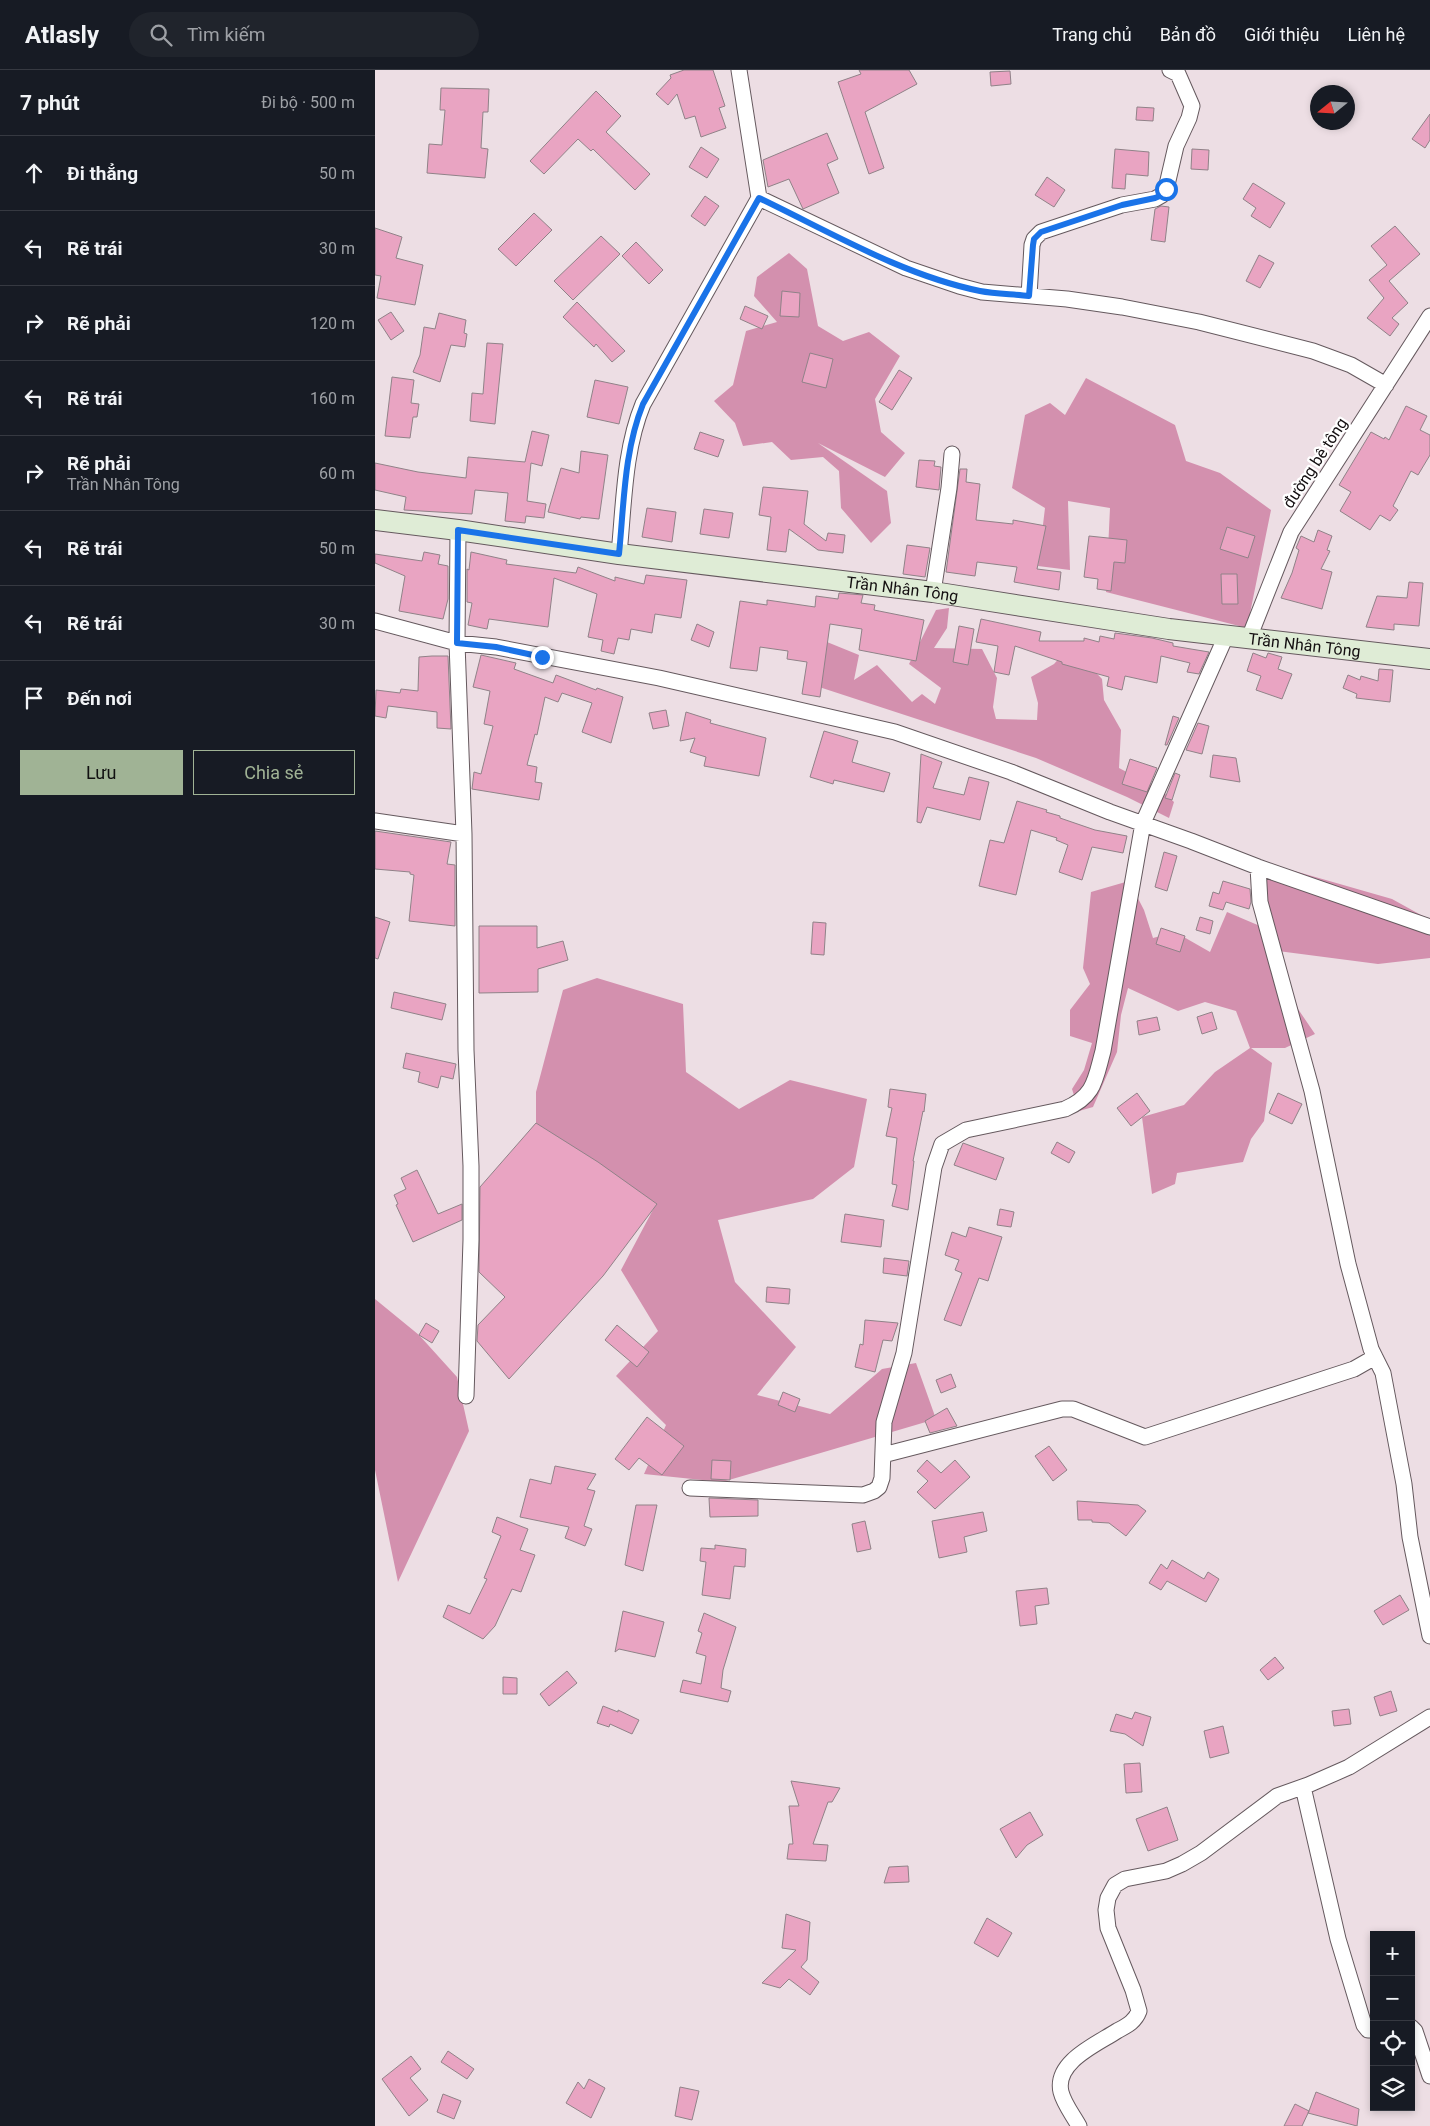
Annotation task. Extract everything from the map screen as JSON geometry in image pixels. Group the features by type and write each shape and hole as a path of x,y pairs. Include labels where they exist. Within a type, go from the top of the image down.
{"street":[{"path":"619,554 630,449 643,404 759,198 739,70"},
{"path":"1029,296 1034,239 1041,232 1122,205 1155,198 1162,195 1166,189 1176,146 1189,118 1191,106 1190,99 1178,74 1170,70"},
{"path":"759,198 868,251 923,275 982,292 1123,307 1250,335 1313,351 1351,365 1386,385"},
{"name":"đường bê tông","path":"1249,638 1291,532 1430,316"},
{"path":"933,592 949,488 952,454"},
{"name":"Trần Nhân Tông","path":"375,520 458,530 619,554 933,592 1169,629 1430,659"},
{"path":"458,530 457,643 464,834 471,1240 466,1396"},
{"path":"375,621 457,643 496,647 659,678 895,732 1011,772 1110,812 1258,867 1430,926"},
{"path":"690,1488 863,1495 879,1487 882,1478 884,1422 904,1353 934,1167 942,1144 966,1130 1065,1108 1078,1103 1093,1088 1103,1051 1143,823 1226,636"},
{"path":"375,821 464,834"},
{"path":"1258,867 1260,902 1312,1091 1348,1264 1368,1340 1383,1374 1405,1484 1410,1537 1430,1636"},
{"path":"883,1455 1062,1409 1073,1409 1145,1437 1354,1369 1375,1357"},
{"path":"1079,2126 1061,2093 1062,2074 1081,2054 1132,2022 1139,2011 1133,1990 1108,1928 1106,1910 1108,1898 1115,1885 1125,1879 1167,1871 1183,1864 1201,1853 1277,1796 1349,1767 1430,1717"},
{"path":"1303,1787 1338,1939 1364,2025 1370,2030"},
{"path":"1415,2031 1430,2076"}],"shaded area":[{"path":"789,253 807,269 818,326 843,341 869,332 900,356 875,399 881,432 905,453 885,477 818,443 887,491 891,523 871,543 841,508 839,471 823,457 791,460 772,442 743,446 735,423 714,401 733,385 746,331 777,322 754,296 757,277"},
{"path":"1086,378 1175,425 1186,461 1220,473 1271,510 1247,628 1106,592 1110,508 1068,501 1070,570 1038,566 1045,508 1012,488 1025,415 1050,403 1065,415"},
{"path":"949,608 947,628 934,648 982,649 997,678 993,707 996,719 1037,720 1038,703 1031,677 1054,664 1065,652 1082,658 1102,679 1104,700 1121,730 1119,768 1161,790 1174,802 1169,818 1127,797 1036,758 813,685 827,642 859,655 854,680 877,665 912,702 922,694 935,704 941,688 909,664 936,610"},
{"path":"1256,860 1392,899 1430,920 1430,958 1378,964 1278,951"},
{"path":"1129,881 1144,910 1153,938 1175,932 1210,952 1227,912 1260,926 1283,969 1298,1009 1315,1034 1285,1048 1251,1048 1272,1063 1264,1121 1251,1139 1243,1162 1177,1173 1175,1184 1152,1194 1142,1117 1184,1105 1215,1072 1250,1048 1236,1011 1205,1002 1178,1011 1128,988 1121,1015 1117,1052 1093,1107 1079,1111 1072,1089 1084,1070 1092,1043 1070,1036 1070,1010 1090,984 1083,968 1091,892"},
{"path":"597,978 683,1004 686,1072 739,1109 790,1080 867,1099 854,1167 813,1199 718,1220 735,1282 796,1347 757,1395 830,1414 882,1369 916,1363 936,1419 722,1482 644,1474 666,1425 616,1376 658,1331 621,1270 656,1204 536,1123 536,1092 563,990"},
{"path":"375,1299 419,1335 457,1377 469,1431 398,1582 375,1470"}],"building":[{"path":"684,70 713,70 725,106 719,108 726,128 701,137 695,116 685,119 677,94 668,105 656,94 671,78 670,75"},
{"path":"859,70 909,70 917,84 865,112 884,168 869,174 838,82 861,74"},
{"path":"1010,71 1011,84 991,86 990,72"},
{"path":"441,88 489,89 488,112 483,112 481,148 488,149 485,178 427,173 429,144 442,145 445,110 440,110"},
{"path":"596,91 621,116 606,132 650,174 635,190 593,149 591,151 578,139 544,174 530,161"},
{"path":"1137,107 1154,108 1153,121 1136,120"},
{"path":"1430,114 1430,140 1425,148 1412,139"},
{"path":"827,133 838,159 827,164 839,193 803,209 789,179 768,187 763,160"},
{"path":"701,147 719,159 707,178 689,167"},
{"path":"1115,149 1149,152 1148,176 1126,174 1125,189 1112,188"},
{"path":"1192,149 1209,150 1208,170 1191,169"},
{"path":"1047,177 1065,190 1054,207 1035,195"},
{"path":"1253,183 1285,203 1270,228 1251,216 1256,208 1243,199"},
{"path":"705,196 719,206 705,226 691,216"},
{"path":"1161,206 1169,207 1165,242 1151,240 1155,209"},
{"path":"534,213 552,230 516,266 498,249"},
{"path":"1395,226 1420,254 1389,281 1408,303 1392,318 1399,324 1390,336 1367,318 1384,298 1369,280 1387,265 1371,246"},
{"path":"375,228 402,237 396,258 423,265 415,305 377,298 381,276 375,275"},
{"path":"601,236 620,254 573,300 554,281"},
{"path":"636,242 663,270 649,284 622,256"},
{"path":"1259,255 1274,263 1260,288 1246,281"},
{"path":"782,291 800,293 799,317 780,316"},
{"path":"577,302 625,351 612,362 596,344 594,347 563,317"},
{"path":"745,306 768,316 762,329 740,319"},
{"path":"391,312 404,331 391,340 378,320"},
{"path":"439,313 466,320 464,333 467,334 465,347 451,345 440,382 413,372 420,355 424,327 435,329"},
{"path":"487,343 503,344 495,424 470,421 472,393 483,394"},
{"path":"810,353 833,359 826,388 802,382"},
{"path":"899,370 912,378 892,410 879,402"},
{"path":"392,377 414,380 411,403 419,404 417,417 413,417 410,438 385,436"},
{"path":"595,380 628,387 619,424 587,417"},
{"path":"1406,406 1427,416 1420,430 1430,435 1430,455 1418,475 1411,471 1393,506 1398,510 1390,521 1380,515 1370,530 1340,511 1351,492 1339,485 1371,432 1389,440"},
{"path":"532,431 549,435 542,466 531,463 527,501 546,504 544,518 526,516 525,523 505,521 508,493 475,490 472,514 404,510 406,497 375,490 375,463 418,472 466,478 468,457 525,462"},
{"path":"700,432 724,440 718,457 694,449"},
{"path":"581,451 608,455 599,519 581,517 580,519 548,512 561,468 579,473"},
{"path":"919,460 935,461 934,466 941,467 939,490 916,487"},
{"path":"960,469 967,469 966,482 980,484 976,520 1013,524 1013,520 1046,526 1037,569 1061,572 1059,590 1014,582 1017,567 977,562 975,576 946,572"},
{"path":"763,487 808,491 804,524 826,541 828,533 845,535 843,553 818,550 789,529 786,552 767,550 771,517 759,515"},
{"path":"647,508 676,512 672,542 642,537"},
{"path":"704,509 733,513 729,538 700,534"},
{"path":"1227,527 1255,536 1248,558 1220,549"},
{"path":"1318,530 1332,536 1327,550 1330,551 1321,569 1332,572 1322,609 1281,598 1292,573 1299,550 1296,548 1301,536 1314,542"},
{"path":"1089,536 1127,540 1125,563 1114,562 1111,591 1097,589 1098,579 1084,577"},
{"path":"907,545 930,548 925,577 903,574"},
{"path":"424,552 440,555 438,564 448,566 448,599 443,619 399,611 405,576 375,563 375,554 422,561"},
{"path":"471,552 507,560 506,564 576,573 578,567 615,581 615,577 644,584 646,575 687,580 681,618 655,614 652,633 631,629 629,640 618,638 614,654 601,651 603,640 588,637 597,594 554,578 548,627 489,619 487,629 468,625 472,603 467,602 467,569 469,570"},
{"path":"1221,574 1237,574 1238,604 1222,604"},
{"path":"1409,582 1423,583 1419,626 1394,624 1394,630 1366,627 1377,596 1407,598"},
{"path":"839,593 863,595 861,603 875,605 874,610 924,620 916,661 859,650 862,629 830,624 820,697 802,694 807,662 787,659 788,651 760,647 757,671 730,668 740,601 767,605 767,600 815,607 816,596 838,599"},
{"path":"981,619 1041,632 1039,641 1084,641 1084,638 1099,642 1100,636 1114,639 1115,633 1152,638 1173,643 1173,646 1209,652 1199,674 1187,672 1190,663 1161,656 1157,683 1125,676 1122,690 1107,686 1109,677 1062,664 1062,662 1015,646 1009,675 994,672 998,646 976,642"},
{"path":"697,624 714,632 709,647 691,640"},
{"path":"959,626 974,629 968,665 953,662"},
{"path":"1253,653 1266,658 1268,653 1282,657 1278,669 1292,674 1282,699 1256,690 1261,676 1247,671"},
{"path":"481,655 516,663 514,669 553,683 556,675 596,690 597,688 623,697 611,743 582,732 592,703 562,693 558,702 545,697 537,735 535,734 527,765 537,767 535,782 542,783 539,800 472,789 474,772 481,774 493,726 484,724 490,691 473,687"},
{"path":"448,656 451,729 437,728 437,712 388,706 386,718 375,716 376,690 400,693 401,689 418,691 419,657"},
{"path":"1379,669 1393,670 1390,702 1356,698 1357,694 1343,688 1348,675 1360,680 1361,676 1378,681"},
{"path":"666,710 669,726 653,729 649,713"},
{"path":"686,712 711,720 710,723 766,738 759,776 704,766 706,757 690,752 695,738 680,741"},
{"path":"1173,716 1179,718 1167,745 1165,745"},
{"path":"1198,723 1209,726 1202,754 1186,750"},
{"path":"824,731 858,741 852,762 890,773 884,792 834,780 833,784 810,777"},
{"path":"921,754 942,762 933,788 964,795 969,777 989,782 980,820 927,807 921,823 917,822"},
{"path":"1213,755 1236,758 1240,782 1210,777"},
{"path":"1130,759 1157,768 1147,792 1122,784"},
{"path":"1175,773 1180,775 1172,800 1165,798"},
{"path":"1017,801 1047,810 1046,812 1060,816 1060,818 1095,830 1127,836 1123,853 1092,847 1082,880 1059,872 1068,845 1056,840 1057,838 1031,830 1016,895 979,886 990,840 1004,843"},
{"path":"375,831 451,842 447,864 455,865 455,926 409,921 414,875 410,874 410,872 375,869"},
{"path":"1164,852 1177,856 1167,891 1155,887"},
{"path":"1223,881 1250,889 1251,902 1249,909 1226,902 1223,910 1209,906 1213,892 1219,894"},
{"path":"375,917 390,922 378,959 375,958"},
{"path":"1200,917 1213,921 1210,934 1196,930"},
{"path":"813,922 826,923 824,955 811,954"},
{"path":"479,926 537,926 537,948 563,941 568,960 538,969 538,992 479,993"},
{"path":"1161,928 1185,936 1180,952 1156,944"},
{"path":"394,992 446,1004 442,1020 391,1008"},
{"path":"1212,1012 1217,1029 1202,1034 1197,1017"},
{"path":"1157,1017 1160,1030 1139,1035 1137,1021"},
{"path":"406,1053 456,1064 453,1079 441,1076 438,1088 418,1082 420,1072 403,1068"},
{"path":"890,1089 926,1094 913,1161 908,1210 892,1206 897,1185 892,1184 897,1138 886,1136 892,1108 888,1107"},
{"path":"1137,1093 1150,1111 1131,1126 1117,1108"},
{"path":"1278,1093 1302,1104 1292,1124 1269,1113"},
{"path":"536,1123 598,1162 657,1204 603,1276 509,1379 477,1341 478,1325 505,1297 479,1272 480,1187"},
{"path":"1057,1142 1075,1152 1069,1163 1051,1153"},
{"path":"963,1143 1004,1158 996,1180 954,1165"},
{"path":"417,1170 438,1214 462,1204 462,1220 413,1242 396,1205 398,1204 394,1195 406,1189 401,1178"},
{"path":"1000,1209 1014,1212 1011,1227 997,1225"},
{"path":"845,1214 884,1220 881,1247 841,1242"},
{"path":"969,1227 1002,1237 988,1281 979,1278 961,1326 944,1320 962,1273 955,1270 959,1260 945,1255 952,1232 966,1237"},
{"path":"884,1258 909,1261 907,1276 883,1273"},
{"path":"767,1287 790,1289 789,1304 766,1302"},
{"path":"865,1320 898,1323 892,1341 883,1340 875,1372 855,1367 860,1344 863,1345"},
{"path":"426,1323 439,1331 432,1343 419,1335"},
{"path":"617,1325 649,1352 637,1367 605,1340"},
{"path":"951,1374 956,1387 941,1393 936,1380"},
{"path":"783,1392 800,1399 795,1412 778,1405"},
{"path":"947,1408 957,1426 930,1433 925,1421"},
{"path":"647,1417 684,1446 662,1475 639,1458 629,1470 615,1459"},
{"path":"1049,1446 1067,1470 1053,1481 1035,1456"},
{"path":"712,1460 731,1461 730,1480 711,1479"},
{"path":"927,1460 941,1473 955,1460 970,1477 935,1509 917,1492 928,1481 917,1471"},
{"path":"555,1466 596,1474 587,1489 595,1491 584,1526 592,1529 585,1546 565,1538 569,1527 520,1517 530,1479 551,1484"},
{"path":"709,1498 758,1500 758,1516 710,1517"},
{"path":"1077,1501 1138,1505 1146,1511 1126,1536 1109,1523 1078,1520"},
{"path":"636,1505 657,1505 643,1571 625,1565"},
{"path":"983,1512 987,1531 964,1537 967,1552 939,1558 932,1521"},
{"path":"497,1517 528,1529 520,1550 535,1555 521,1592 512,1589 495,1626 483,1639 443,1617 448,1605 470,1614 487,1579 484,1578 501,1536 492,1532"},
{"path":"865,1521 871,1549 857,1552 852,1524"},
{"path":"715,1545 746,1549 745,1567 734,1566 730,1599 702,1595 706,1562 700,1561 701,1548 715,1549"},
{"path":"1172,1560 1204,1579 1208,1572 1219,1579 1206,1602 1167,1581 1161,1590 1149,1583 1161,1564 1167,1569"},
{"path":"1047,1588 1049,1604 1035,1606 1037,1624 1020,1626 1016,1591"},
{"path":"1400,1595 1409,1610 1383,1625 1374,1611"},
{"path":"623,1611 664,1622 655,1657 619,1649 615,1652"},
{"path":"704,1613 736,1627 723,1670 721,1688 731,1691 728,1702 680,1692 683,1680 701,1684 706,1656 696,1653 702,1633 698,1631"},
{"path":"1275,1657 1284,1668 1268,1680 1260,1670"},
{"path":"567,1671 577,1683 549,1706 540,1694"},
{"path":"503,1677 517,1678 517,1694 503,1694"},
{"path":"1391,1691 1397,1711 1380,1716 1374,1697"},
{"path":"603,1706 618,1712 618,1710 639,1720 632,1734 610,1724 609,1727 597,1723"},
{"path":"1349,1709 1351,1724 1334,1726 1332,1711"},
{"path":"1135,1712 1151,1717 1143,1746 1125,1734 1110,1731 1116,1714 1132,1719"},
{"path":"1223,1726 1229,1753 1210,1758 1204,1731"},
{"path":"1140,1763 1142,1792 1126,1793 1124,1764"},
{"path":"791,1781 840,1788 832,1802 828,1802 813,1844 828,1845 826,1861 787,1859 789,1844 793,1844 789,1806 799,1806"},
{"path":"1167,1807 1178,1840 1148,1851 1136,1819"},
{"path":"1030,1812 1043,1835 1027,1845 1016,1858 1000,1829"},
{"path":"908,1866 909,1882 884,1883 889,1867"},
{"path":"786,1914 810,1922 807,1960 801,1967 819,1982 810,1995 789,1979 780,1988 762,1983 796,1950 782,1948"},
{"path":"987,1918 1012,1933 998,1957 974,1943"},
{"path":"448,2051 474,2069 467,2079 441,2062"},
{"path":"411,2056 421,2069 410,2078 428,2100 409,2116 382,2079"},
{"path":"589,2079 605,2088 591,2118 566,2103 578,2082 584,2089"},
{"path":"680,2087 699,2091 692,2120 675,2116"},
{"path":"1316,2092 1359,2109 1357,2126 1308,2113 1302,2126 1284,2126 1295,2104 1309,2111"},
{"path":"443,2094 461,2101 454,2119 437,2112"}],"route":[{"path":"542,657 496,647 457,643 458,530 619,554 630,449 643,404 759,198 868,251 932,278 982,292 1029,296 1034,239 1041,232 1122,205 1155,198 1162,195 1166,189"}]}
